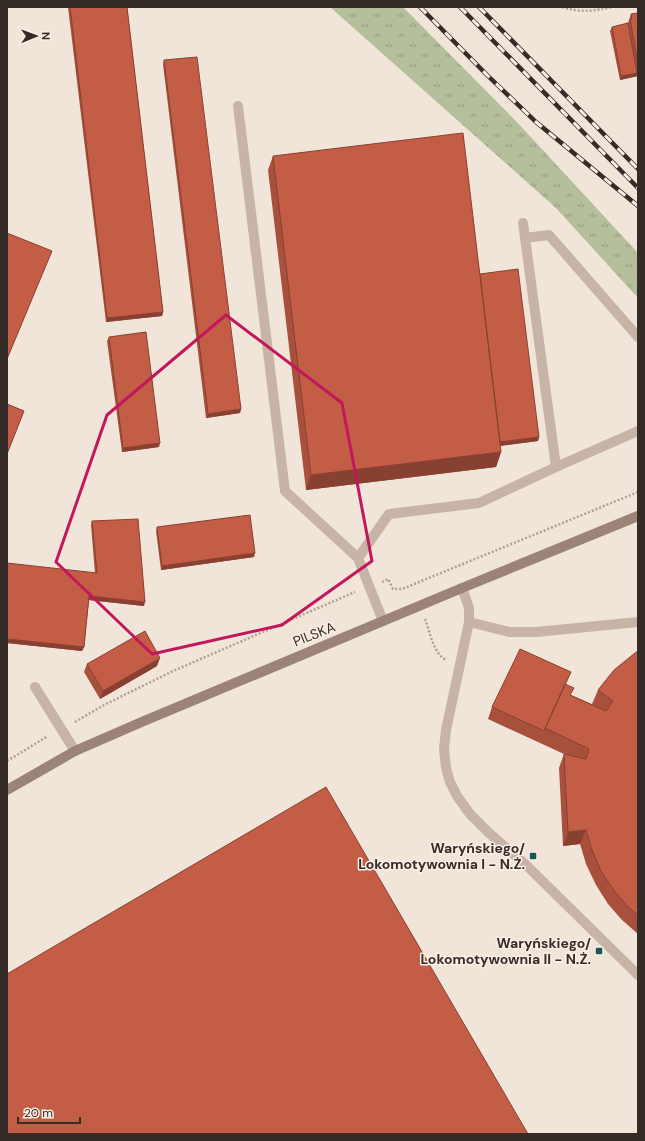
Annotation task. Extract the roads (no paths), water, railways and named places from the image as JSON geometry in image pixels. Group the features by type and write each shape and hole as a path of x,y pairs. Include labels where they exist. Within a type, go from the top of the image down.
{"street":[{"path":"238,106 285,491 358,558 383,621"},
{"path":"523,223 556,466"},
{"path":"525,238 549,235 638,337"},
{"path":"358,558 389,514 479,503 556,466 638,431"},
{"name":"PILSKA","path":"7,790 75,752 241,679 638,516"},
{"path":"462,588 469,608 469,622 446,730 444,749 446,768 450,782 457,796 470,814 488,832 525,864 638,975"},
{"path":"469,622 509,632 536,632 638,622"},
{"path":"35,687 75,752"}],"railway":[{"path":"420,7 536,122 638,206"},
{"path":"460,7 638,188"},
{"path":"479,7 638,169"}],"place":[{"name":"Waryńskiego/ Lokomotywownia I - N.Ż.","path":"533,856"},
{"name":"Waryńskiego/ Lokomotywownia II - N.Ż.","path":"599,951"}]}
